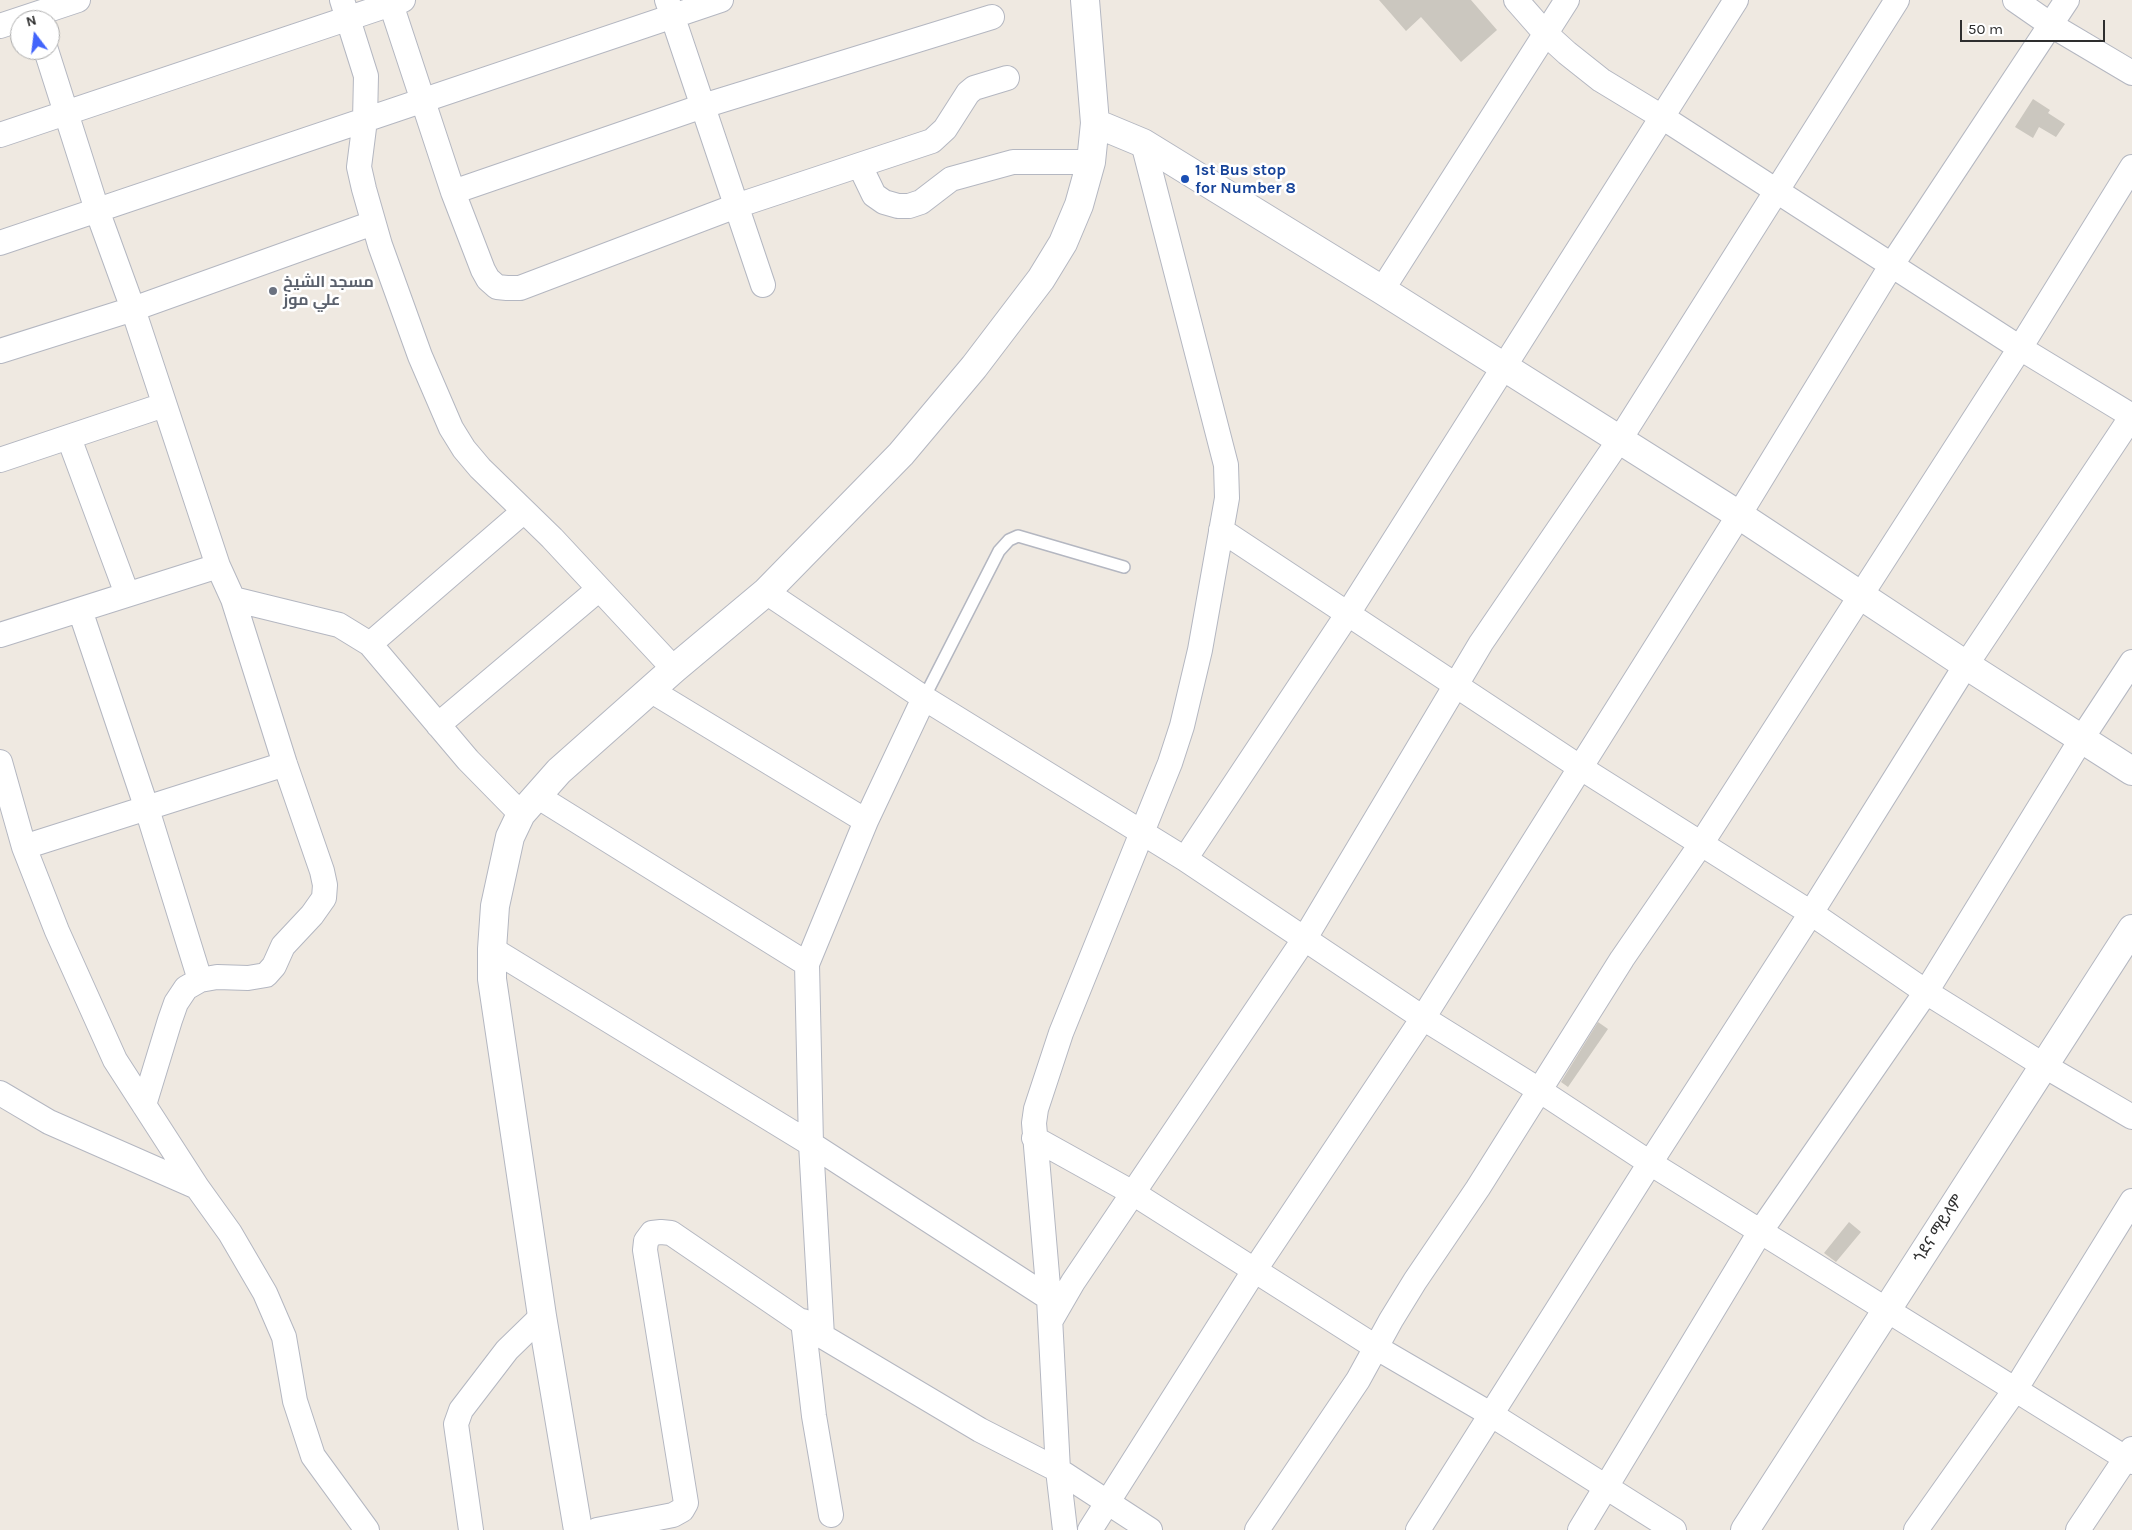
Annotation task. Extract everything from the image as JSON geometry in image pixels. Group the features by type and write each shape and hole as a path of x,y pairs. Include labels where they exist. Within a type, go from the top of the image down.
{"street":[{"path":"38,10 78,0"},
{"path":"0,243 421,101 670,8 721,0"},
{"path":"578,1530 542,1316 492,978 495,906 510,837 529,805 559,771 674,669 766,592 901,454 1042,279 1063,243 1079,205 1091,162 1096,123 1085,0"},
{"path":"1418,1530 1811,913 1966,665 2132,416 2020,348 1662,117 1601,80 1566,53 1545,33 1516,0"},
{"path":"1382,290 1567,0"},
{"path":"1185,860 1347,615 1736,0"},
{"path":"1050,1309 1073,1282 1304,938 1481,642 1620,439 1897,0"},
{"path":"2015,0 2051,25 2132,72"},
{"path":"1090,1530 1254,1271 1423,1018 1739,515 1892,266 2067,0"},
{"path":"0,135 66,113 345,9 397,2 421,101 452,192 488,279 496,287 520,288 736,206 932,141 945,130 968,93 974,88 1007,78"},
{"path":"670,8 763,285"},
{"path":"345,9 366,76 365,120 359,167 373,223 420,356 451,428 464,449 480,468 524,511 674,669"},
{"path":"452,192 702,106 992,17"},
{"path":"49,60 97,210 133,309 218,566 233,599 285,764 322,871 324,898 312,915 283,946 274,966 266,975 248,978 217,977 200,980 186,988 176,1003 144,1105"},
{"path":"1096,123 1143,143 1382,290 1739,515 1966,665 2132,771"},
{"path":"1065,1530 1058,1470 1050,1309 1034,1138 1036,1108 1061,1033 1170,763 1192,691 1227,498 1226,465 1143,143"},
{"path":"860,166 874,195 884,202 898,206 909,206 921,202 951,179 1014,162 1091,162"},
{"path":"1256,1530 1358,1380 1410,1288 1478,1188 1622,959 1701,844 2020,348 2132,167"},
{"path":"0,351 133,309 373,223"},
{"path":"0,460 164,405"},
{"path":"69,438 127,594"},
{"path":"370,644 524,511"},
{"path":"1221,530 1581,768 1811,913 1926,992 2043,1065 2132,1117"},
{"path":"0,635 218,566"},
{"path":"438,725 599,589"},
{"path":"766,592 924,698 1185,860 1423,1018 1650,1163 2015,1390 2130,1456 2078,1530"},
{"path":"233,599 339,625 370,644 468,760 529,805 807,964"},
{"path":"80,610 147,809 200,980"},
{"path":"1580,1530 1760,1232 1926,992 2082,738 2132,662"},
{"path":"650,690 866,821"},
{"path":"822,1336 811,1144 807,964 866,821 924,698"},
{"path":"0,762 24,847 57,931 115,1060 197,1187 230,1233 265,1293 284,1337 294,1401 313,1456 367,1530"},
{"path":"24,847 285,764"},
{"name":"ጎደና ማይላም","path":"1745,1530 2132,929"},
{"path":"492,949 811,1144 1050,1309"},
{"path":"0,1093 48,1122 197,1187"},
{"path":"1034,1138 1133,1193 1377,1348 1492,1415 1674,1530"},
{"path":"1916,1530 2015,1390 2132,1201"},
{"path":"597,1530 664,1517 682,1510 686,1503 645,1250 646,1242 652,1234 661,1232 671,1233 803,1321 822,1336 980,1430 1058,1470 1150,1530"},
{"path":"471,1530 456,1424 461,1410 507,1350 542,1316"},
{"path":"803,1321 814,1416 831,1515"}],"lane":[{"path":"924,698 999,551 1009,540 1018,536 1124,567"}],"building":[{"path":"1379,0 1471,0 1497,30 1461,62 1421,17 1406,31"},
{"path":"2033,99 2050,110 2048,113 2065,124 2056,137 2039,127 2033,138 2015,127"},
{"path":"1598,1022 1608,1029 1568,1087 1561,1082"},
{"path":"1849,1222 1861,1232 1836,1262 1824,1253"}],"place":[{"name":"1st Bus stop for Number 8","path":"1185,179"},
{"name":"مسجد الشيخ علي موز","path":"273,291"}]}
